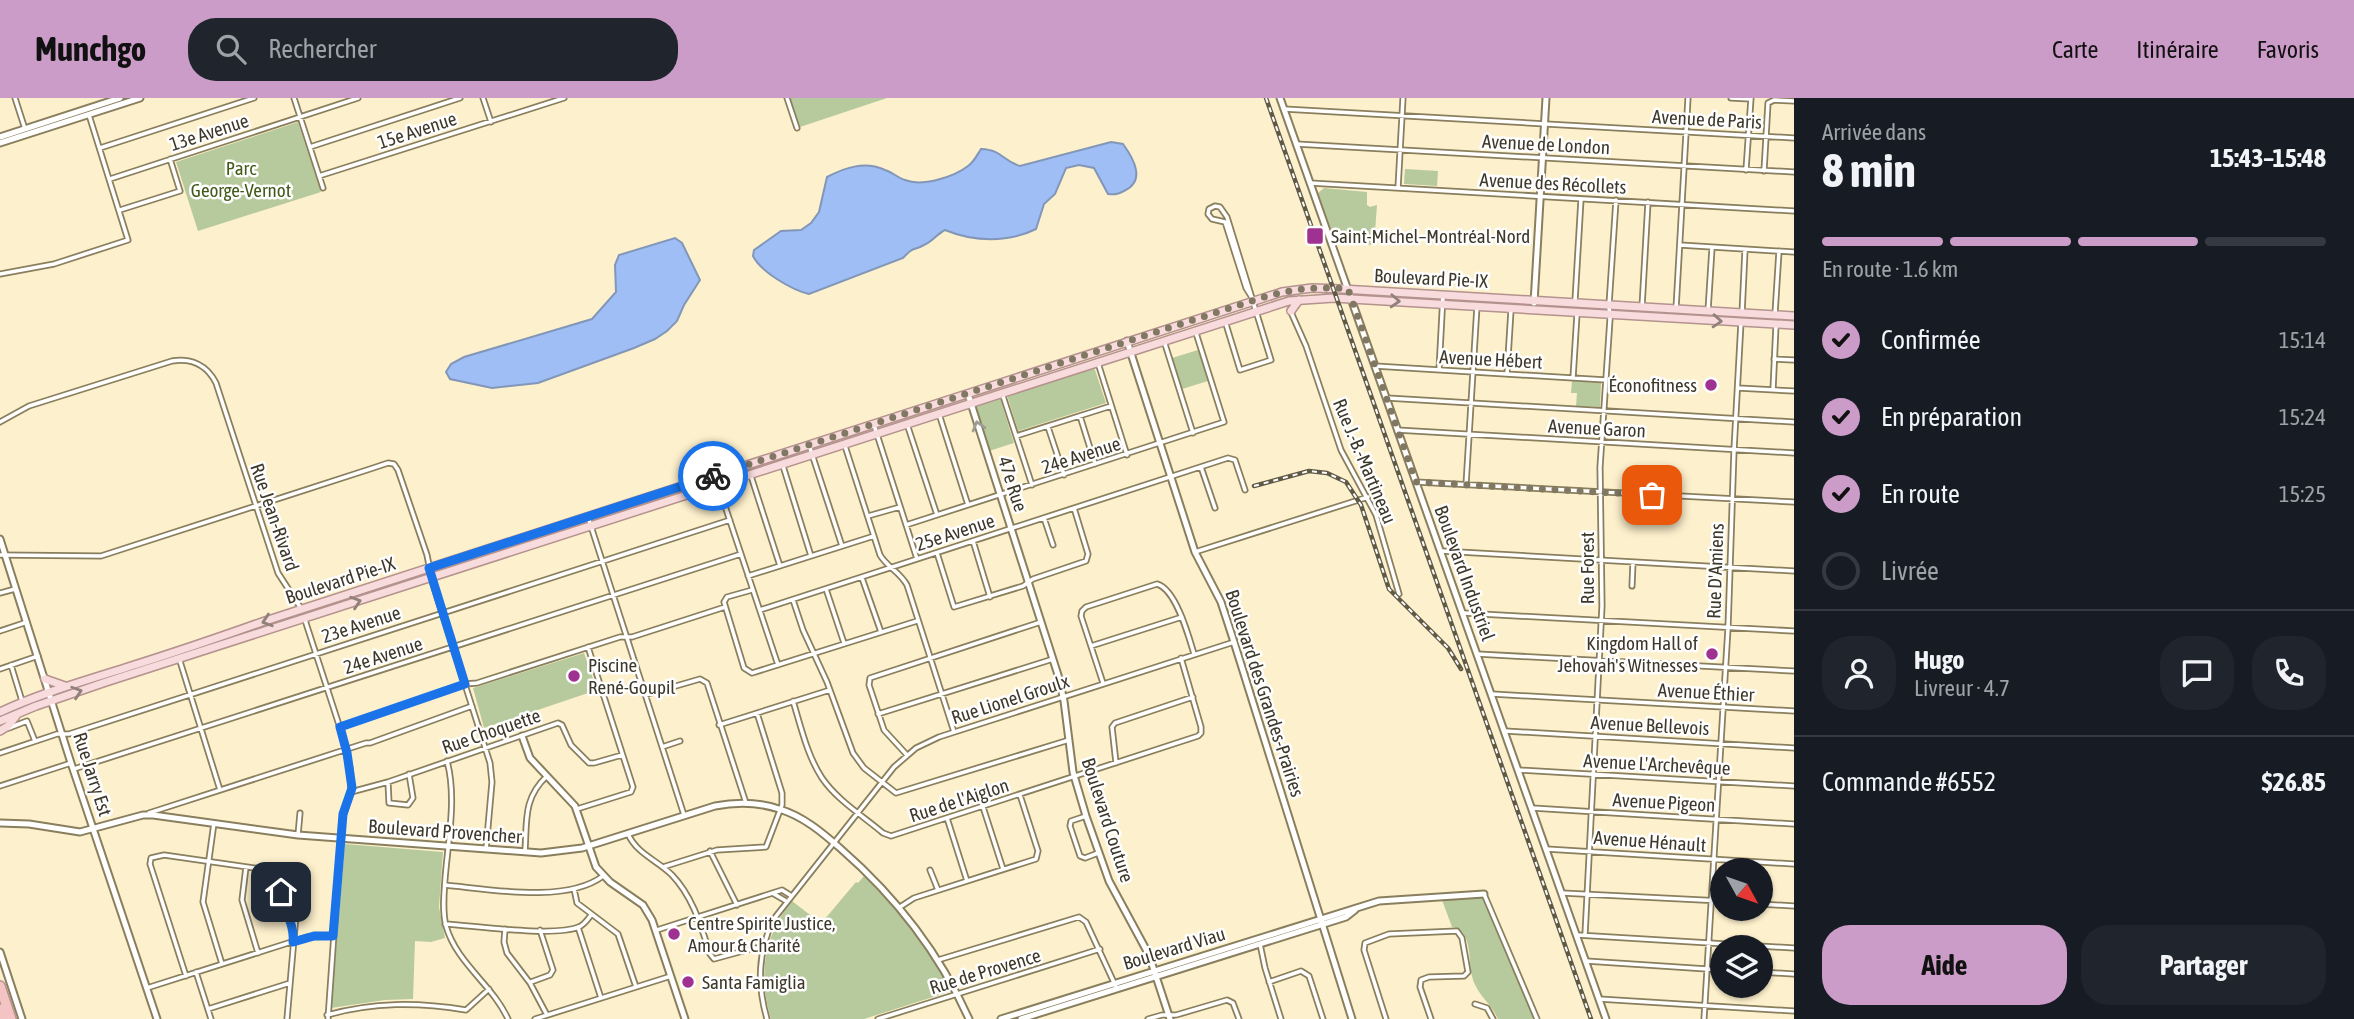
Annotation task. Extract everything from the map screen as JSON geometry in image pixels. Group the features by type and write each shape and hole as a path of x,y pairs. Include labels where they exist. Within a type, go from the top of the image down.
{"highway":[{"path":"0,986 11,1019"},
{"path":"0,1009 3,1019"}],"main road":[{"name":"Boulevard Pie-IX","path":"0,721 302,609 874,425 1252,298 1302,289 1348,289 1794,316"},
{"name":"Boulevard Pie-IX","path":"3,709 66,686 304,618 431,578 1285,302 1325,298 1351,299 1794,325"},
{"path":"1291,311 1299,300"},
{"path":"45,679 66,686"},
{"path":"2,730 17,715"}],"street":[{"path":"15,98 26,132"},
{"path":"88,112 120,98"},
{"path":"0,143 88,112 140,98"},
{"path":"100,148 254,98"},
{"path":"294,98 323,187"},
{"name":"13e Avenue","path":"110,179 358,98"},
{"path":"310,147 460,98"},
{"path":"483,98 491,122"},
{"name":"15e Avenue","path":"319,176 564,98"},
{"path":"787,98 797,128"},
{"name":"Boulevard Industriel","path":"1280,98 1606,1019"},
{"path":"1398,188 1403,98"},
{"path":"1534,310 1546,98"},
{"path":"1675,318 1688,98"},
{"path":"1731,98 1751,99 1746,170"},
{"path":"1764,171 1768,103 1773,100 1794,102"},
{"name":"Avenue de Paris","path":"1284,109 1794,138"},
{"path":"0,274 54,264 128,240 88,112"},
{"path":"0,137 26,132"},
{"name":"Avenue de London","path":"1296,144 1794,172"},
{"path":"120,210 180,191 170,159"},
{"name":"Avenue des Récollets","path":"1310,183 1794,211"},
{"path":"1575,303 1581,199"},
{"name":"Rue Forest","path":"1585,935 1601,621 1601,442 1616,200"},
{"path":"1642,307 1648,202"},
{"path":"1225,321 1240,370 1271,360 1227,215 1220,207 1213,206 1208,214 1212,219 1225,222 1252,298"},
{"path":"1679,245 1794,252"},
{"path":"1708,310 1712,248"},
{"name":"Rue D'Amiens","path":"1716,858 1745,250"},
{"path":"1775,314 1779,251"},
{"path":"1440,370 1443,295"},
{"name":"Rue J.-B.-Martineau","path":"1285,302 1306,346 1339,444 1368,497 1380,527 1399,594"},
{"path":"1466,485 1477,306"},
{"path":"1507,374 1511,308"},
{"path":"1573,378 1577,312"},
{"path":"1773,390 1776,324"},
{"name":"24e Avenue","path":"906,525 1224,422 1195,331"},
{"name":"Boulevard des Grandes-Prairies","path":"1127,341 1195,552 1221,602 1352,1019"},
{"path":"1164,341 1194,433"},
{"path":"1774,359 1794,360"},
{"name":"Rue Jean-Rivard","path":"0,422 29,406 172,361 190,361 206,369 216,383 279,576 302,609 346,749 351,792 343,814 327,1017"},
{"path":"1098,362 1127,455"},
{"name":"Avenue Hébert","path":"1375,366 1606,380"},
{"path":"1738,388 1794,391"},
{"path":"1002,393 1032,485"},
{"name":"47e Rue","path":"968,394 1028,582"},
{"path":"1386,398 1794,422"},
{"path":"1016,436 1111,405"},
{"path":"939,414 968,505"},
{"path":"1080,416 1096,464"},
{"path":"907,424 937,515"},
{"path":"874,425 917,559"},
{"path":"1048,426 1064,475"},
{"name":"Avenue Garon","path":"1397,430 1794,453"},
{"path":"844,444 882,558 905,581 954,732"},
{"path":"810,445 842,546"},
{"name":"25e Avenue","path":"760,610 1231,457 1236,462 1245,490"},
{"path":"2,554 84,558 101,556 388,463 395,466 486,748 492,782 486,850"},
{"path":"782,464 811,556"},
{"path":"1201,467 1214,508"},
{"path":"750,474 780,566"},
{"path":"715,476 778,665"},
{"path":"1416,482 1794,502"},
{"path":"1195,552 1368,497"},
{"path":"868,517 900,507"},
{"path":"937,552 954,607 990,597 1087,559 1074,508"},
{"path":"588,517 684,815"},
{"path":"1044,518 1053,545"},
{"name":"23e Avenue","path":"0,753 35,741 69,734 730,520"},
{"path":"748,576 873,536"},
{"name":"Rue Jarry Est","path":"0,539 2,554 16,588 158,1019"},
{"path":"973,541 990,597"},
{"path":"1441,551 1794,571"},
{"name":"24e Avenue","path":"0,786 201,729 741,554"},
{"path":"1632,586 1633,562"},
{"path":"862,577 880,632"},
{"name":"Boulevard Couture","path":"1028,582 1063,696 1074,777 1098,853 1109,881 1144,944 1170,1017"},
{"path":"1103,683 1081,616 1082,611 1086,607 1157,584 1162,585 1182,617 1194,654"},
{"path":"0,593 16,588"},
{"path":"826,589 844,643"},
{"path":"752,590 724,600 744,668 752,673 918,620"},
{"path":"793,600 853,753 864,768 898,793 1069,740"},
{"path":"340,727 465,684 477,683 725,607"},
{"path":"1463,613 1794,631"},
{"path":"1091,646 1182,617"},
{"path":"0,631 27,622"},
{"path":"907,755 887,736 869,685 870,678 1041,622"},
{"name":"Rue Lionel Groulx","path":"767,1018 760,979 763,948 770,926 786,901 833,842 907,755 925,743 954,732 1234,642"},
{"path":"577,809 631,792 633,787 588,647"},
{"path":"1477,654 1794,671"},
{"path":"178,655 220,790"},
{"path":"0,669 38,656"},
{"path":"1116,763 1112,730 1115,723 1193,697 1181,658"},
{"path":"878,715 1053,659"},
{"path":"11,665 22,701"},
{"path":"645,695 704,680 709,686 719,725 746,803"},
{"path":"719,725 830,690"},
{"name":"Avenue Éthier","path":"1491,694 1794,711"},
{"name":"Rue de l'Aiglon","path":"858,812 888,836 1195,738 1201,733 1193,697"},
{"path":"793,701 818,771 834,792 858,812"},
{"path":"143,815 432,723 472,706"},
{"path":"663,867 710,852 766,847 780,809 782,793 757,713"},
{"path":"2,730 27,721 35,741"},
{"name":"Rue Choquette","path":"351,792 388,782 560,723 568,741 589,763 594,764 622,755"},
{"name":"Avenue Bellevois","path":"1505,731 1794,748"},
{"path":"522,736 530,758 577,809 587,846 603,876 643,905 657,930 685,1019"},
{"path":"662,747 680,741"},
{"path":"447,761 452,783 445,924 458,953 489,989 508,1019"},
{"name":"Avenue L'Archevêque","path":"1518,770 1794,786"},
{"path":"388,782 387,801 391,804 408,805 413,798 409,774"},
{"path":"525,852 528,803 534,790 547,776"},
{"path":"900,907 914,898 1038,857 1020,795"},
{"name":"Boulevard Provencher","path":"0,823 29,824 77,832 94,830 143,815 341,839 486,850 560,852 715,806 746,803 780,809 808,823 833,842 865,869 900,907 938,960 969,1019"},
{"path":"983,807 1003,869"},
{"name":"Avenue Pigeon","path":"1532,808 1794,824"},
{"path":"298,835 300,813"},
{"path":"1086,816 1070,822 1073,835 1082,857 1098,853"},
{"path":"947,818 967,881"},
{"path":"214,823 203,902 222,964"},
{"path":"628,834 638,850 663,867 686,893 714,959 763,948"},
{"name":"Avenue Hénault","path":"1546,849 1710,859"},
{"path":"710,852 737,905"},
{"path":"186,976 150,864 153,856 169,855 298,876 287,1019"},
{"name":"Avenue Hénault","path":"1773,863 1794,864"},
{"path":"246,867 242,900 258,953"},
{"path":"930,870 938,890"},
{"path":"284,872 281,897 294,930"},
{"path":"445,885 537,892 574,889 589,885 603,876"},
{"path":"574,889 578,903 591,915 610,925 618,934 636,987"},
{"path":"657,930 782,890 791,895"},
{"path":"1562,893 1710,901"},
{"path":"774,894 786,901"},
{"path":"1484,894 1538,1019"},
{"name":"Boulevard Viau","path":"1001,1019 1346,917 1358,908 1389,899 1484,894"},
{"path":"1773,905 1794,906"},
{"path":"445,924 540,930 578,927 591,915"},
{"path":"938,960 1079,916 1084,919 1116,986"},
{"name":"Rue D'Amiens","path":"1704,1019 1710,921"},
{"name":"Boulevard Viau","path":"1156,974 1261,944 1322,922"},
{"path":"578,927 600,998"},
{"path":"505,929 507,953 530,982 547,1015"},
{"path":"530,982 550,975 553,970 540,930"},
{"path":"1386,1019 1363,950 1367,941 1389,934 1457,931 1462,938 1468,970 1466,974 1421,980 1420,987 1431,1019"},
{"path":"1577,934 1794,948"},
{"path":"147,988 314,936 333,936"},
{"path":"1261,944 1281,1019"},
{"name":"Rue de Provence","path":"878,1019 1100,950"},
{"path":"0,952 22,1019"},
{"path":"1586,961 1710,969"},
{"path":"1269,982 1301,971 1306,972 1323,1019"},
{"path":"196,972 211,1019"},
{"path":"1773,973 1794,974"},
{"path":"535,1019 671,976"},
{"path":"208,1009 290,983"},
{"name":"Boulevard Viau","path":"1021,1019 1116,986"},
{"path":"327,1017 361,1007 397,1003 429,1004 466,1010 489,989"},
{"path":"1599,999 1794,1011"},
{"path":"1149,1019 1170,1017 1227,1000 1235,1006 1239,1019"},
{"path":"1475,1004 1487,1008 1493,1019"},
{"path":"759,1019 767,1018"}],"green space":[{"path":"790,98 887,98 800,127"},
{"name":"Parc George-Vernot","path":"298,122 321,192 198,231 176,162"},
{"path":"1405,169 1438,171 1437,186 1404,184"},
{"path":"1324,188 1367,192 1367,205 1377,205 1374,245 1336,242 1318,193"},
{"path":"1198,350 1208,381 1182,389 1172,358"},
{"path":"1094,367 1106,403 1018,431 1007,395"},
{"path":"1572,381 1601,383 1600,407 1576,406 1577,393 1571,393"},
{"path":"1000,398 1014,443 989,451 976,406"},
{"path":"584,653 597,690 484,728 473,688"},
{"path":"345,844 443,852 439,907 445,938 431,942 415,941 413,999 331,1008"},
{"path":"864,876 886,897 913,930 937,965 949,992 864,1019 771,1019 764,972 769,943 782,914 792,901 818,921 821,918 824,920"},
{"path":"1480,897 1487,905 1534,1019 1498,1019 1474,982 1467,940 1459,929 1452,927 1442,900"}],"water":[{"path":"1111,142 1123,144 1131,156 1136,176 1131,187 1118,194 1108,194 1094,168 1079,165 1066,168 1055,194 1044,204 1036,229 1025,234 1003,239 979,239 945,230 903,258 809,294 778,280 753,256 754,250 781,231 801,230 811,223 819,212 827,177 841,170 863,166 878,167 905,180 929,182 962,170 981,149 994,151 1020,166"},
{"path":"675,238 682,243 700,280 677,321 655,339 538,383 492,388 450,379 446,372 451,364 464,357 592,319 616,292 615,265 619,255"}],"railway":[{"path":"1266,98 1591,1019"},
{"path":"1254,486 1309,471 1327,473 1346,482 1361,505 1389,589 1448,648 1461,669"}],"way so far":[{"path":"713,476 1275,293 1327,288 1348,289 1416,482 1652,495"}],"place":[{"name":"Saint-Michel–Montréal-Nord","path":"1315,236"},
{"name":"Éconofitness","path":"1711,385"},
{"name":"Kingdom Hall of Jehovah's Witnesses","path":"1712,654"},
{"name":"Piscine René-Goupil","path":"574,676"},
{"name":"Centre Spirite Justice, Amour & Charité","path":"674,934"},
{"name":"Santa Famiglia","path":"688,982"}],"route":[{"path":"281,892 294,930 293,942 320,935 333,936 343,814 352,788 351,772 340,727 465,684 429,568 713,476"}]}
